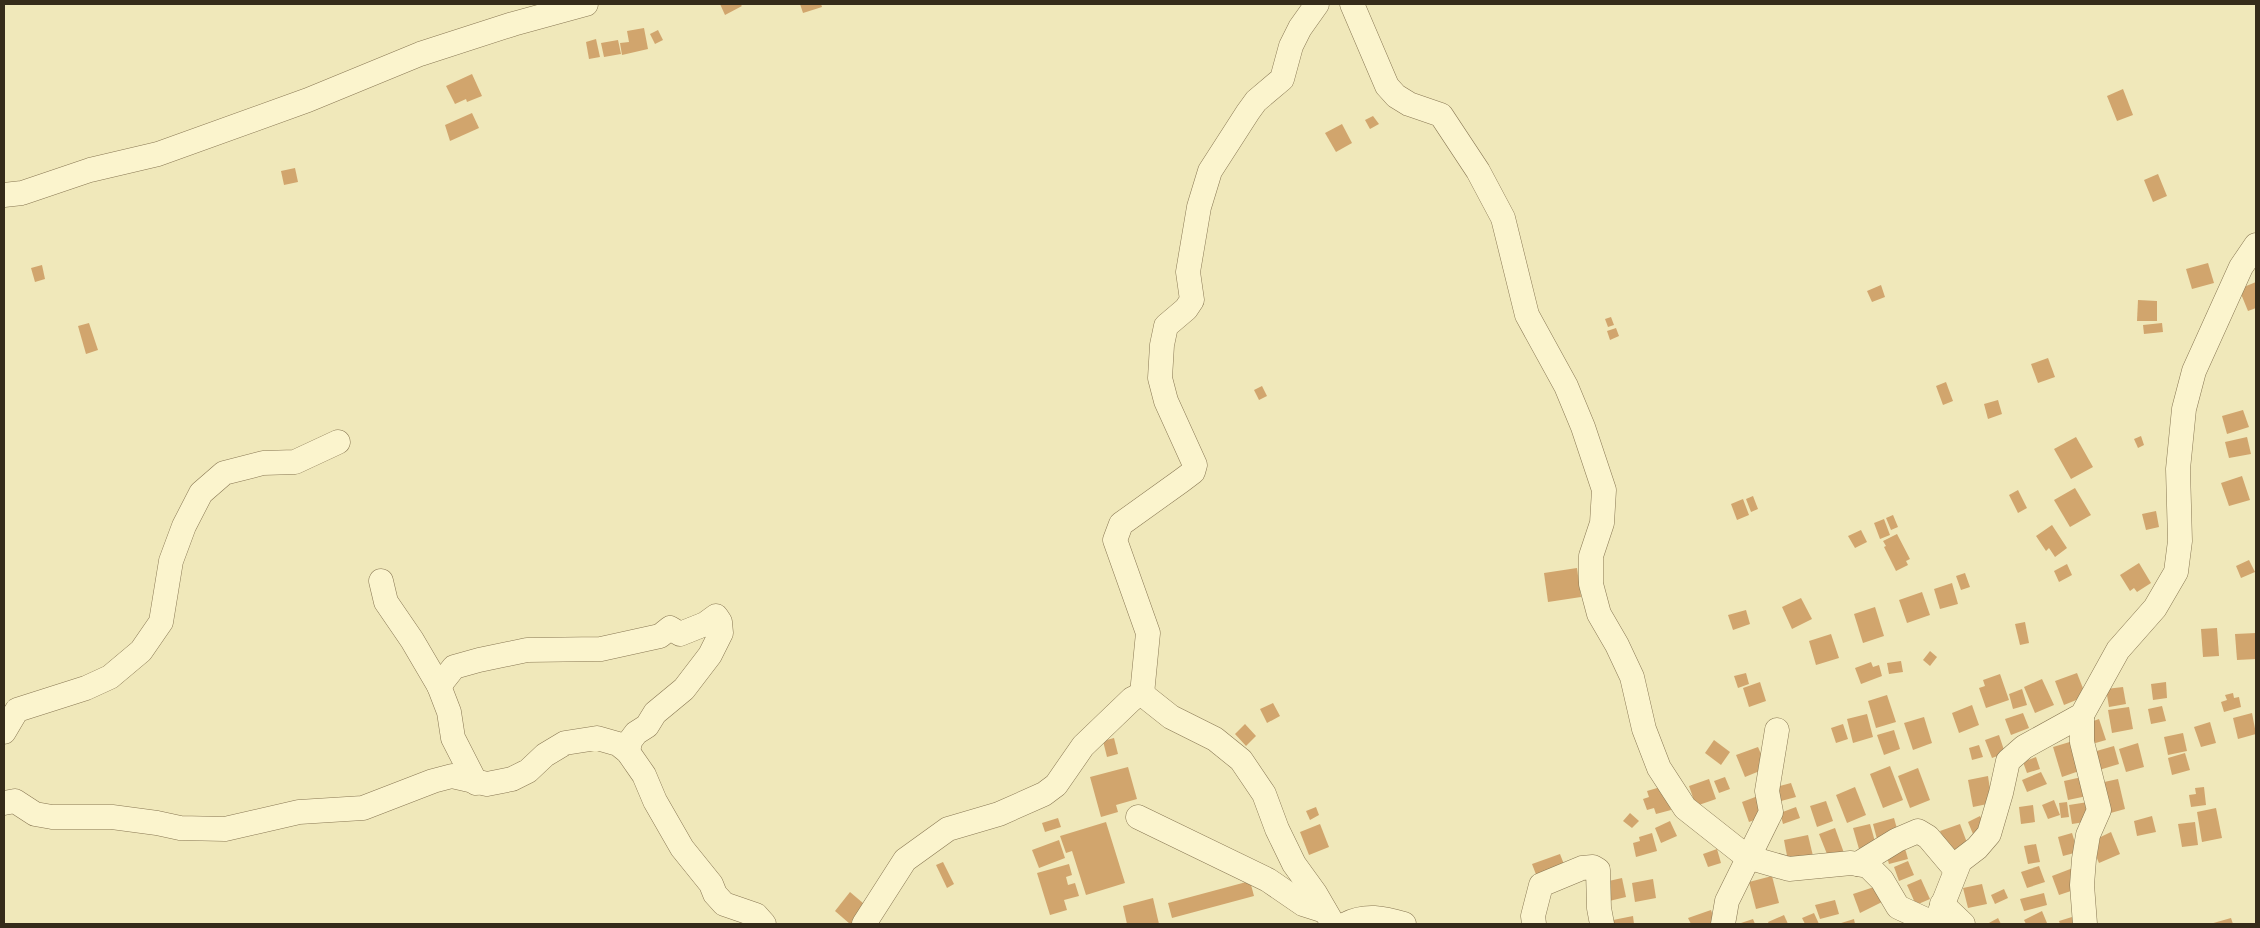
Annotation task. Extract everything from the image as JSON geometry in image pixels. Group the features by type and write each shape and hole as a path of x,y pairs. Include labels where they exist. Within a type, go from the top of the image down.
{"street":[{"path":"4,195 22,192 90,170 158,154 308,100 420,54 513,24 586,4"},
{"path":"1142,694 1148,634 1115,540 1121,524 1182,482 1193,472 1195,465 1166,400 1160,378 1162,345 1166,326 1186,309 1192,300 1188,272 1201,199 1210,171 1248,112 1256,102 1282,79 1291,46 1300,28 1317,4"},
{"path":"1352,4 1386,86 1396,96 1409,104 1441,115 1460,140 1503,218 1526,315 1566,386 1583,427 1604,490 1602,523 1591,556 1591,584 1599,614 1617,645 1632,677 1644,729 1659,768 1685,808 1747,857 1789,870 1851,862 1868,866 1882,880 1898,907 1964,924"},
{"path":"2085,924 2082,885 2084,859 2088,835 2099,810 2082,742 2082,715 2118,650 2154,608 2176,572 2180,541 2178,469 2184,409 2194,371 2241,267 2256,244"},
{"path":"4,732 17,710 86,688 110,677 141,651 161,622 171,561 184,526 201,493 224,473 263,463 295,462 338,442"},
{"path":"381,581 386,602 412,640 439,686 450,712 453,738 476,783"},
{"path":"439,686 454,668 479,660 527,650 601,649 660,636 670,628 680,634 705,624 716,616 720,622 721,633 710,655 684,689 655,713 647,726 636,733 630,741 628,752"},
{"path":"1142,694 1172,717 1215,739 1241,760 1264,794 1277,829 1294,864 1315,893 1329,918"},
{"path":"864,924 905,860 948,829 999,814 1044,794 1056,785 1083,746 1132,699 1142,694"},
{"path":"1937,917 1955,869 1960,861 1977,848 1989,834 2008,761 2024,747 2082,715"},
{"path":"1723,924 1727,901 1747,857 1771,812 1767,791 1776,730"},
{"path":"4,803 15,802 35,814 52,817 112,817 158,822 180,828 225,829 299,812 363,808 433,781 452,776 465,778 476,783 488,784 512,779 528,771 545,755 565,743 596,738 618,744 628,752 644,775 655,802 682,848 711,884 715,894 724,904 756,915 764,924"},
{"path":"1138,817 1268,880 1303,904 1329,918"},
{"path":"1858,864 1897,840 1918,831 1928,837 1955,869"},
{"path":"1534,924 1533,916 1541,885 1582,868 1593,867 1598,870 1599,908 1602,924"},
{"path":"1346,924 1358,918 1386,919 1404,924"}],"building":[{"path":"720,4 740,4 742,6 725,15"},
{"path":"800,4 821,4 822,7 803,13"},
{"path":"644,28 648,49 622,55 620,43 629,42 627,31"},
{"path":"658,30 663,40 655,44 650,34"},
{"path":"596,39 600,57 589,59 586,42"},
{"path":"618,40 621,54 604,57 601,43"},
{"path":"472,74 482,96 467,102 466,99 455,104 446,86"},
{"path":"2123,89 2133,115 2117,121 2107,96"},
{"path":"472,113 479,128 450,141 445,125"},
{"path":"1373,116 1379,124 1370,129 1365,120"},
{"path":"1342,124 1352,143 1336,152 1325,133"},
{"path":"295,168 298,182 284,185 281,171"},
{"path":"2158,174 2167,196 2153,202 2144,180"},
{"path":"2208,263 2214,283 2192,289 2186,269"},
{"path":"42,265 45,279 35,282 31,268"},
{"path":"2256,282 2256,308 2248,311 2239,289"},
{"path":"1881,285 1885,297 1872,302 1867,291"},
{"path":"2138,300 2157,301 2157,321 2137,321"},
{"path":"1611,317 1614,325 1608,327 1605,319"},
{"path":"89,323 98,350 86,354 78,326"},
{"path":"2162,323 2163,332 2144,334 2143,325"},
{"path":"1616,328 1619,336 1610,340 1607,331"},
{"path":"2048,358 2055,377 2038,383 2031,364"},
{"path":"1946,382 1953,401 1943,405 1936,386"},
{"path":"1262,386 1267,396 1259,400 1254,390"},
{"path":"1998,400 2002,414 1988,419 1984,404"},
{"path":"2243,410 2249,427 2227,434 2222,416"},
{"path":"2141,436 2144,445 2138,448 2134,439"},
{"path":"2076,437 2093,467 2071,479 2054,449"},
{"path":"2247,437 2251,454 2229,458 2225,442"},
{"path":"2242,476 2250,500 2229,506 2221,483"},
{"path":"2075,488 2091,515 2070,527 2054,500"},
{"path":"2018,490 2027,508 2018,513 2009,495"},
{"path":"1753,496 1758,509 1751,512 1746,499"},
{"path":"1743,499 1749,515 1737,520 1731,504"},
{"path":"2156,511 2159,527 2146,530 2142,514"},
{"path":"1893,515 1898,527 1891,530 1886,518"},
{"path":"1884,519 1890,535 1880,539 1874,523"},
{"path":"2052,525 2067,548 2055,557 2049,548 2046,551 2036,536"},
{"path":"1861,530 1867,542 1855,548 1848,536"},
{"path":"1897,534 1910,559 1906,561 1908,565 1896,571 1883,541"},
{"path":"2249,560 2255,572 2241,578 2236,566"},
{"path":"2139,563 2151,583 2137,592 2134,588 2130,591 2120,575"},
{"path":"2067,564 2072,575 2059,582 2054,571"},
{"path":"1577,568 1581,597 1548,602 1544,573"},
{"path":"1965,573 1970,587 1961,590 1956,576"},
{"path":"1952,583 1958,604 1940,609 1934,589"},
{"path":"1922,592 1930,615 1907,623 1899,600"},
{"path":"1801,598 1812,619 1792,629 1782,607"},
{"path":"1875,607 1884,636 1863,643 1854,614"},
{"path":"1746,610 1750,624 1733,630 1728,615"},
{"path":"2025,622 2029,643 2020,645 2015,624"},
{"path":"2217,628 2219,656 2203,657 2201,629"},
{"path":"2256,633 2256,659 2237,660 2235,634"},
{"path":"1831,634 1839,658 1816,665 1809,641"},
{"path":"1930,651 1937,657 1930,666 1923,660"},
{"path":"1901,661 1903,672 1889,674 1887,663"},
{"path":"1871,662 1873,667 1879,665 1882,676 1861,684 1855,668"},
{"path":"1746,673 1749,684 1738,688 1734,676"},
{"path":"2077,673 2086,696 2064,705 2055,681"},
{"path":"2000,674 2009,700 1986,708 1979,688 1985,686 1983,680"},
{"path":"2042,679 2054,705 2035,713 2024,687"},
{"path":"1760,682 1766,701 1749,707 1743,688"},
{"path":"2166,682 2167,698 2153,700 2151,684"},
{"path":"2123,687 2126,704 2109,707 2106,689"},
{"path":"2022,689 2027,705 2013,709 2009,694"},
{"path":"2233,693 2234,698 2239,697 2241,707 2224,712 2221,702 2227,700 2225,695"},
{"path":"1887,695 1896,722 1876,728 1868,701"},
{"path":"1273,703 1280,716 1267,723 1260,709"},
{"path":"1972,705 1979,725 1959,733 1952,713"},
{"path":"2162,706 2166,721 2151,724 2148,709"},
{"path":"2129,707 2133,729 2112,733 2108,710"},
{"path":"2023,713 2029,728 2011,735 2005,719"},
{"path":"2252,713 2256,734 2238,739 2233,718"},
{"path":"1867,714 1873,737 1853,743 1847,719"},
{"path":"1924,717 1932,743 1913,750 1904,723"},
{"path":"2099,719 2106,740 2092,744 2085,724"},
{"path":"2210,722 2216,743 2201,747 2194,727"},
{"path":"1245,724 1256,736 1246,746 1235,734"},
{"path":"1843,724 1848,739 1836,743 1831,728"},
{"path":"1894,730 1900,749 1884,755 1877,735"},
{"path":"2183,733 2187,751 2168,755 2164,737"},
{"path":"1999,735 2005,753 1992,758 1985,740"},
{"path":"1114,738 1118,754 1107,757 1103,741"},
{"path":"1714,740 1730,752 1721,765 1705,753"},
{"path":"2073,741 2082,770 2062,777 2053,747"},
{"path":"2138,743 2144,767 2126,772 2119,749"},
{"path":"1979,745 1983,757 1972,760 1969,748"},
{"path":"2114,746 2119,764 2099,770 2093,752"},
{"path":"1758,747 1767,768 1745,777 1736,755"},
{"path":"2185,753 2190,770 2172,775 2168,758"},
{"path":"2036,757 2040,769 2027,773 2023,762"},
{"path":"1890,766 1903,800 1883,808 1870,774"},
{"path":"1128,767 1137,799 1116,805 1118,812 1101,817 1090,777"},
{"path":"1918,768 1930,800 1910,808 1898,776"},
{"path":"2041,772 2047,784 2027,792 2022,780"},
{"path":"1988,776 1992,803 1973,807 1968,780"},
{"path":"1725,777 1730,789 1719,793 1714,781"},
{"path":"2082,777 2087,796 2068,800 2064,781"},
{"path":"1709,779 1716,799 1696,806 1689,786"},
{"path":"2118,779 2125,809 2107,814 2095,784"},
{"path":"1791,783 1796,797 1781,801 1776,787"},
{"path":"1664,786 1671,810 1656,814 1654,808 1647,810 1643,799 1649,797 1647,791"},
{"path":"1855,787 1866,815 1847,823 1836,795"},
{"path":"2204,787 2206,805 2191,807 2189,795 2196,794 2195,788"},
{"path":"1758,796 1765,816 1749,822 1742,802"},
{"path":"2054,800 2060,815 2048,819 2042,805"},
{"path":"1826,801 1833,821 1817,827 1810,806"},
{"path":"2067,802 2069,817 2061,818 2059,803"},
{"path":"2088,802 2091,821 2072,824 2069,805"},
{"path":"2033,805 2035,822 2021,824 2019,807"},
{"path":"1316,807 1319,815 1310,820 1306,811"},
{"path":"1796,807 1800,818 1783,824 1780,813"},
{"path":"2216,808 2222,838 2202,842 2197,812"},
{"path":"1630,813 1639,821 1632,828 1623,821"},
{"path":"1980,816 1986,828 1973,834 1968,822"},
{"path":"2152,816 2156,832 2137,836 2134,821"},
{"path":"1058,818 1061,827 1045,832 1042,823"},
{"path":"1894,818 1899,836 1878,843 1873,824"},
{"path":"1670,821 1677,836 1661,843 1655,828"},
{"path":"1106,822 1125,883 1086,895 1072,851 1066,853 1060,836"},
{"path":"2195,822 2198,845 2182,847 2178,824"},
{"path":"1320,824 1329,847 1309,855 1300,832"},
{"path":"1870,824 1876,845 1859,849 1853,828"},
{"path":"1960,824 1969,848 1950,855 1940,831"},
{"path":"1835,828 1844,853 1829,859 1819,834"},
{"path":"2111,832 2120,854 2099,863 2090,842"},
{"path":"1652,833 1657,851 1636,857 1633,843 1640,841 1639,837"},
{"path":"2072,833 2078,852 2063,856 2058,837"},
{"path":"1808,835 1813,856 1788,861 1784,840"},
{"path":"1059,840 1065,858 1039,868 1032,850"},
{"path":"2036,844 2040,862 2028,864 2024,846"},
{"path":"1904,845 1908,859 1889,864 1885,850"},
{"path":"1717,849 1721,863 1708,867 1703,854"},
{"path":"1560,854 1565,867 1537,877 1532,864"},
{"path":"1908,861 1914,875 1899,881 1894,867"},
{"path":"943,862 954,884 947,888 936,865"},
{"path":"1069,864 1072,875 1066,877 1068,885 1075,883 1079,896 1064,900 1067,910 1050,915 1037,873"},
{"path":"2039,866 2045,882 2027,888 2021,872"},
{"path":"2073,868 2080,888 2059,895 2052,876"},
{"path":"1772,876 1779,903 1756,909 1749,882"},
{"path":"1622,878 1626,897 1605,902 1600,883"},
{"path":"1653,879 1656,898 1635,902 1632,883"},
{"path":"1921,879 1930,899 1916,905 1907,885"},
{"path":"1250,881 1254,896 1172,918 1168,903"},
{"path":"1982,884 1987,904 1968,908 1963,888"},
{"path":"1877,886 1882,902 1860,913 1853,894"},
{"path":"2004,889 2008,898 1995,904 1991,895"},
{"path":"850,892 870,909 857,924 850,924 835,911"},
{"path":"2044,893 2047,905 2024,911 2020,899"},
{"path":"1153,898 1159,924 1127,924 1123,906"},
{"path":"1835,900 1839,914 1820,919 1815,905"},
{"path":"1711,910 1716,924 1691,924 1688,918"},
{"path":"2042,911 2047,923 2026,924 2024,920"},
{"path":"1814,913 1819,924 1805,924 1802,918"},
{"path":"1784,915 1788,924 1769,924 1768,922"},
{"path":"1633,916 1634,924 1609,924 1608,921"},
{"path":"2072,917 2074,924 2060,924 2059,921"},
{"path":"1998,918 2001,924 1987,924"},
{"path":"2231,918 2233,924 2210,924"},
{"path":"1753,919 1755,924 1738,924"},
{"path":"1854,919 1855,924 1838,924"}]}
